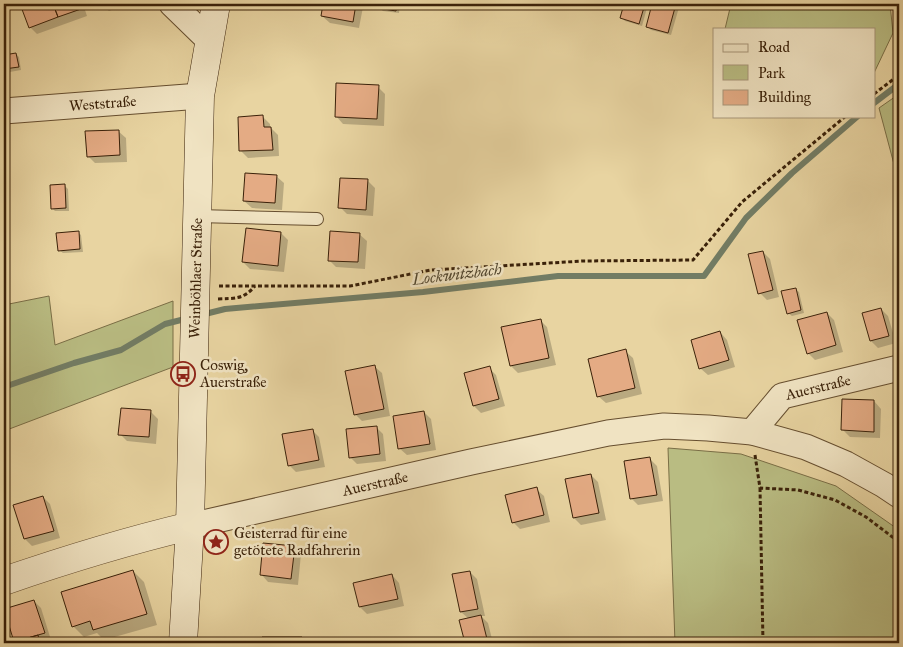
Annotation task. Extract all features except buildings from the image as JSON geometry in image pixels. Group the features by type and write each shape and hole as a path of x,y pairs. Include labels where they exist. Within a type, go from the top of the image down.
{"main road":[{"name":"Weinböhlaer Straße","path":"182,643 190,526 200,96 216,4"},
{"name":"Auerstraße","path":"4,581 70,559 190,526"}],"street":[{"path":"172,4 209,40"},
{"name":"Weststraße","path":"4,111 200,96"},
{"name":"Auerstraße","path":"752,432 782,396 899,368"},
{"name":"Auerstraße","path":"190,526 608,433 664,426 752,432 806,447 846,464 899,494"}],"lane":[{"path":"197,216 317,219"}],"path":[{"path":"876,92 895,78 899,67"},
{"path":"195,293 255,286 350,286 431,270 582,261 693,260 742,202 844,118"},
{"path":"195,293 240,298 248,294 255,286"},
{"path":"752,432 760,488 764,643"},
{"path":"760,488 798,490 835,500 866,517 899,542"}],"green space":[{"path":"731,4 890,4 893,33 876,69 876,28 725,28"},
{"path":"899,94 899,183 879,108"},
{"path":"49,296 55,345 173,301 173,367 4,431 4,305"},
{"path":"668,448 741,454 836,486 899,530 899,643 675,643"}],"waterway":[{"name":"Lockwitzbach","path":"876,101 899,84"},
{"name":"Lockwitzbach","path":"201,315 225,309 423,292 558,276 704,276 746,218 792,173 856,118"},
{"name":"Lockwitzbach","path":"4,387 74,363 121,350 165,324 189,318"}],"place":[{"name":"Coswig, Auerstraße","path":"183,374"},
{"name":"Geisterrad für eine getötete Radfahrerin","path":"216,542"}]}
